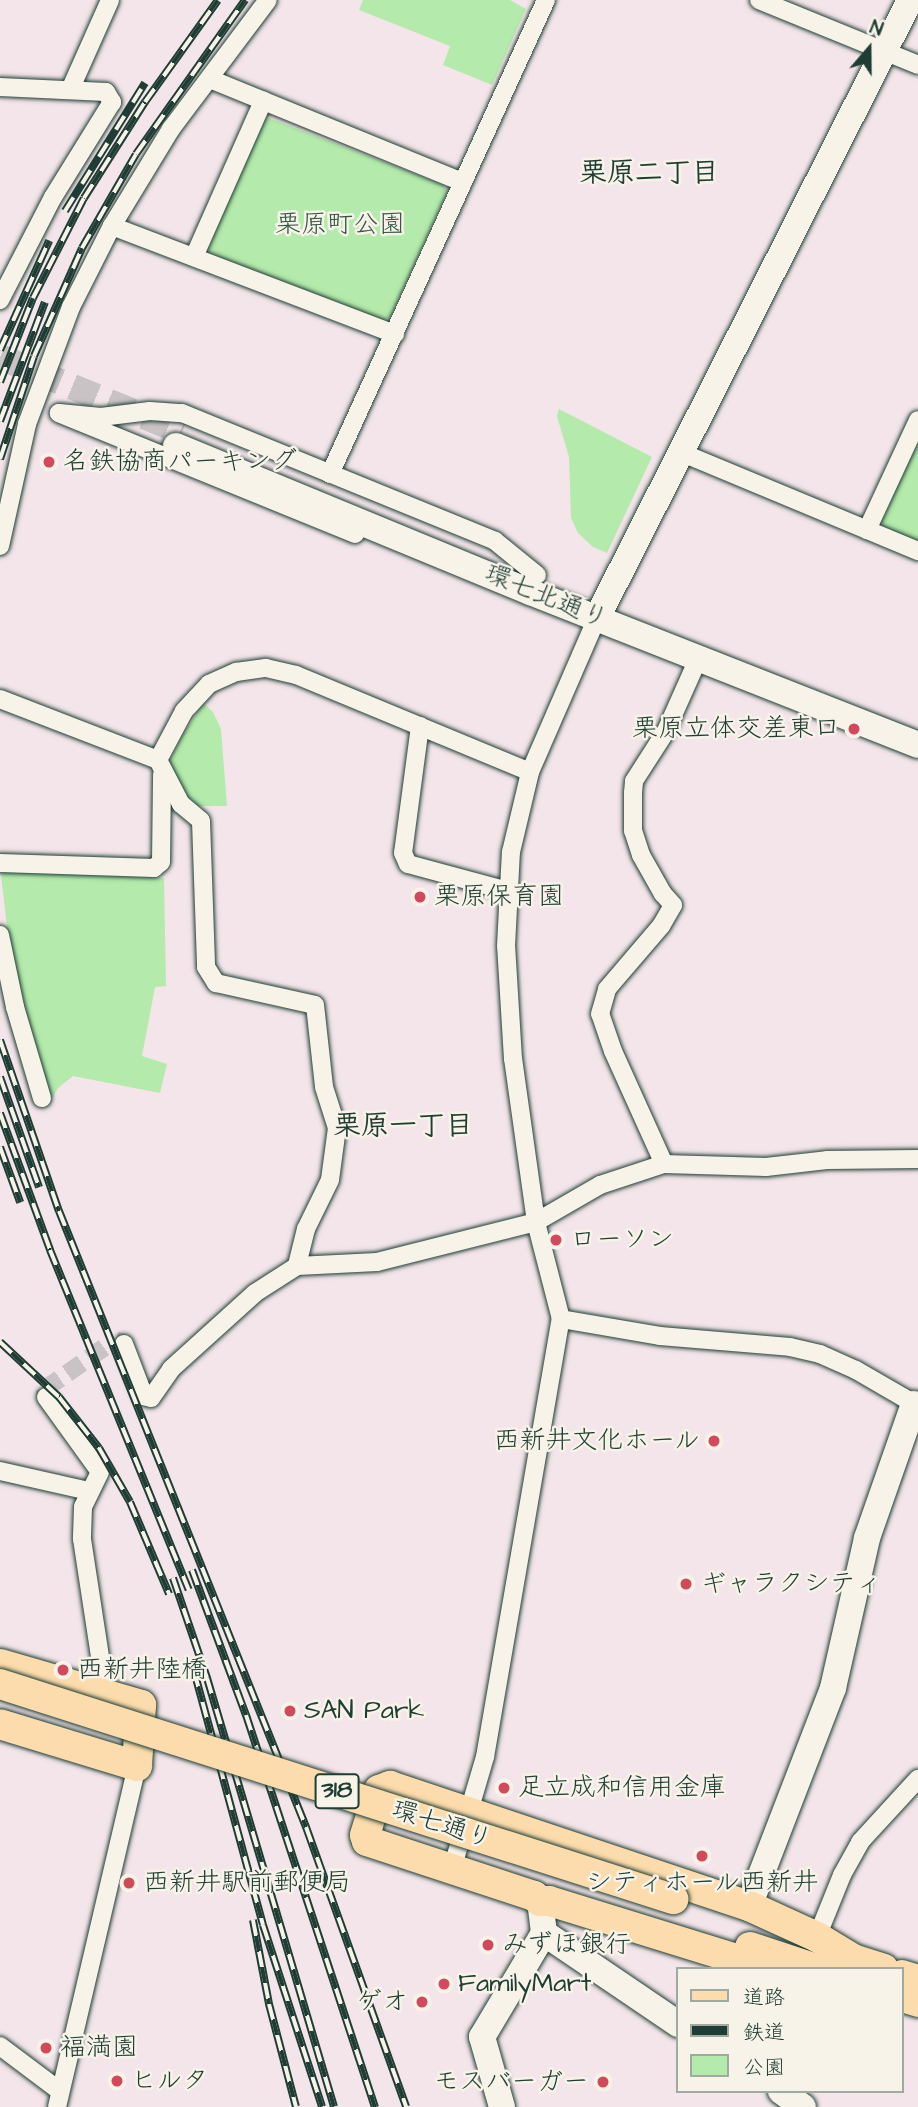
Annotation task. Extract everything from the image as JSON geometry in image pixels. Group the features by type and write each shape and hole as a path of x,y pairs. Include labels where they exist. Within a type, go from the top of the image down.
{"main road":[{"path":"0,1664 141,1705 137,1766 0,1724"},
{"name":"環七通り","path":"0,1684 670,1909 811,1967"},
{"name":"環七通り","path":"0,1704 670,1909 878,1967"},
{"path":"755,1967 733,1964 365,1840 380,1788 386,1786 749,1906 817,1937 855,1960"}],"street":[{"path":"70,90 110,0"},
{"path":"0,546 18,457 34,404 71,307 112,226 171,129 268,0"},
{"path":"330,474 546,0"},
{"path":"759,0 918,65"},
{"path":"452,1869 485,1757 561,1319 536,1223 521,1134 507,997 511,852 530,772 601,610 910,0"},
{"path":"210,79 463,182"},
{"path":"0,87 106,92 112,102 53,197 0,300"},
{"path":"194,257 263,101"},
{"path":"112,226 395,334"},
{"path":"34,404 476,583 533,583"},
{"path":"59,413 102,418 150,411 182,413 495,541 533,583"},
{"path":"867,530 918,420"},
{"name":"環七北通り","path":"179,439 601,610 918,727"},
{"path":"680,452 918,551"},
{"name":"環七北通り","path":"601,610 699,657 918,745"},
{"path":"664,1164 612,1051 600,1014 601,1003 620,970 661,926 673,905 663,894 641,855 634,831 634,781 666,731 699,657"},
{"path":"0,863 154,868 161,862 160,765 184,711 196,696 223,676 251,668 273,669 296,676 530,772"},
{"path":"0,699 160,765 181,804 201,821 206,967 216,983 314,1005 324,1087 337,1128 330,1180 306,1229 297,1266"},
{"path":"420,726 403,853 408,864 508,891"},
{"path":"0,935 15,1007 42,1098"},
{"path":"124,1344 144,1396 151,1398 171,1369 255,1293 297,1266 377,1262 536,1223 600,1185 664,1164 766,1167 828,1160 918,1159"},
{"path":"561,1319 660,1336 810,1351 856,1370 917,1401 867,1538 833,1688 749,1906"},
{"path":"46,1397 100,1472 83,1507 82,1539 106,1695"},
{"path":"0,1471 89,1492"},
{"path":"0,2046 59,2099 137,1766"},
{"path":"817,1937 842,1875 860,1842 918,1779"},
{"path":"502,2107 482,2037 544,1933 540,1901"},
{"path":"544,1933 676,2023"}],"green space":[{"path":"363,0 510,0 526,9 492,85 443,65 450,46 359,10"},
{"name":"栗原町公園","path":"269,118 443,185 447,192 391,316 383,320 210,254 207,245 260,121"},
{"path":"559,409 652,457 607,553 593,547 578,533 571,518 569,457 557,416"},
{"path":"918,441 918,542 885,528 881,521"},
{"path":"203,703 213,712 221,729 227,806 193,806 170,769 170,761 181,738"},
{"path":"6,871 164,878 166,986 155,987 142,1056 167,1064 160,1093 73,1076 58,1088 53,1097 47,1096 9,944 1,875"}],"tunnel":[{"path":"0,357 182,432"},
{"path":"46,1397 45,1389 115,1340 124,1344"}],"railway":[{"path":"0,382 33,298 84,198 145,102 218,0"},
{"path":"0,459 34,356 82,248 136,154 245,0"},
{"path":"65,211 145,83"},
{"path":"0,350 49,241"},
{"path":"0,421 45,302"},
{"path":"0,1040 59,1211 306,1827 406,2107"},
{"path":"0,1077 39,1187"},
{"path":"0,1113 50,1250 189,1590"},
{"path":"0,1147 20,1202"},
{"path":"0,1342 59,1397 99,1448 130,1502 169,1594"},
{"path":"192,1570 246,1715 375,2107"},
{"path":"173,1578 207,1678 334,2107"},
{"path":"194,1671 263,1925 322,2107"},
{"path":"253,1920 269,2004 296,2107"}],"place":[{"name":"名鉄協商パーキング","path":"49,462"},
{"name":"栗原立体交差東口","path":"854,729"},
{"name":"栗原保育園","path":"420,897"},
{"name":"ローソン","path":"556,1240"},
{"name":"西新井文化ホール","path":"714,1441"},
{"name":"ギャラクシティ","path":"686,1584"},
{"name":"西新井陸橋","path":"63,1670"},
{"name":"SAN Park","path":"290,1711"},
{"name":"足立成和信用金庫","path":"504,1788"},
{"name":"シティホール西新井","path":"702,1856"},
{"name":"西新井駅前郵便局","path":"129,1883"},
{"name":"みずほ銀行","path":"488,1945"},
{"name":"FamilyMart","path":"444,1984"},
{"name":"ゲオ","path":"422,2002"},
{"name":"福満園","path":"46,2048"},
{"name":"ヒルタ","path":"117,2081"},
{"name":"モスバーガー","path":"603,2082"}],"district":[{"name":"栗原二丁目","path":"649,173"},
{"name":"栗原一丁目","path":"403,1126"}]}
